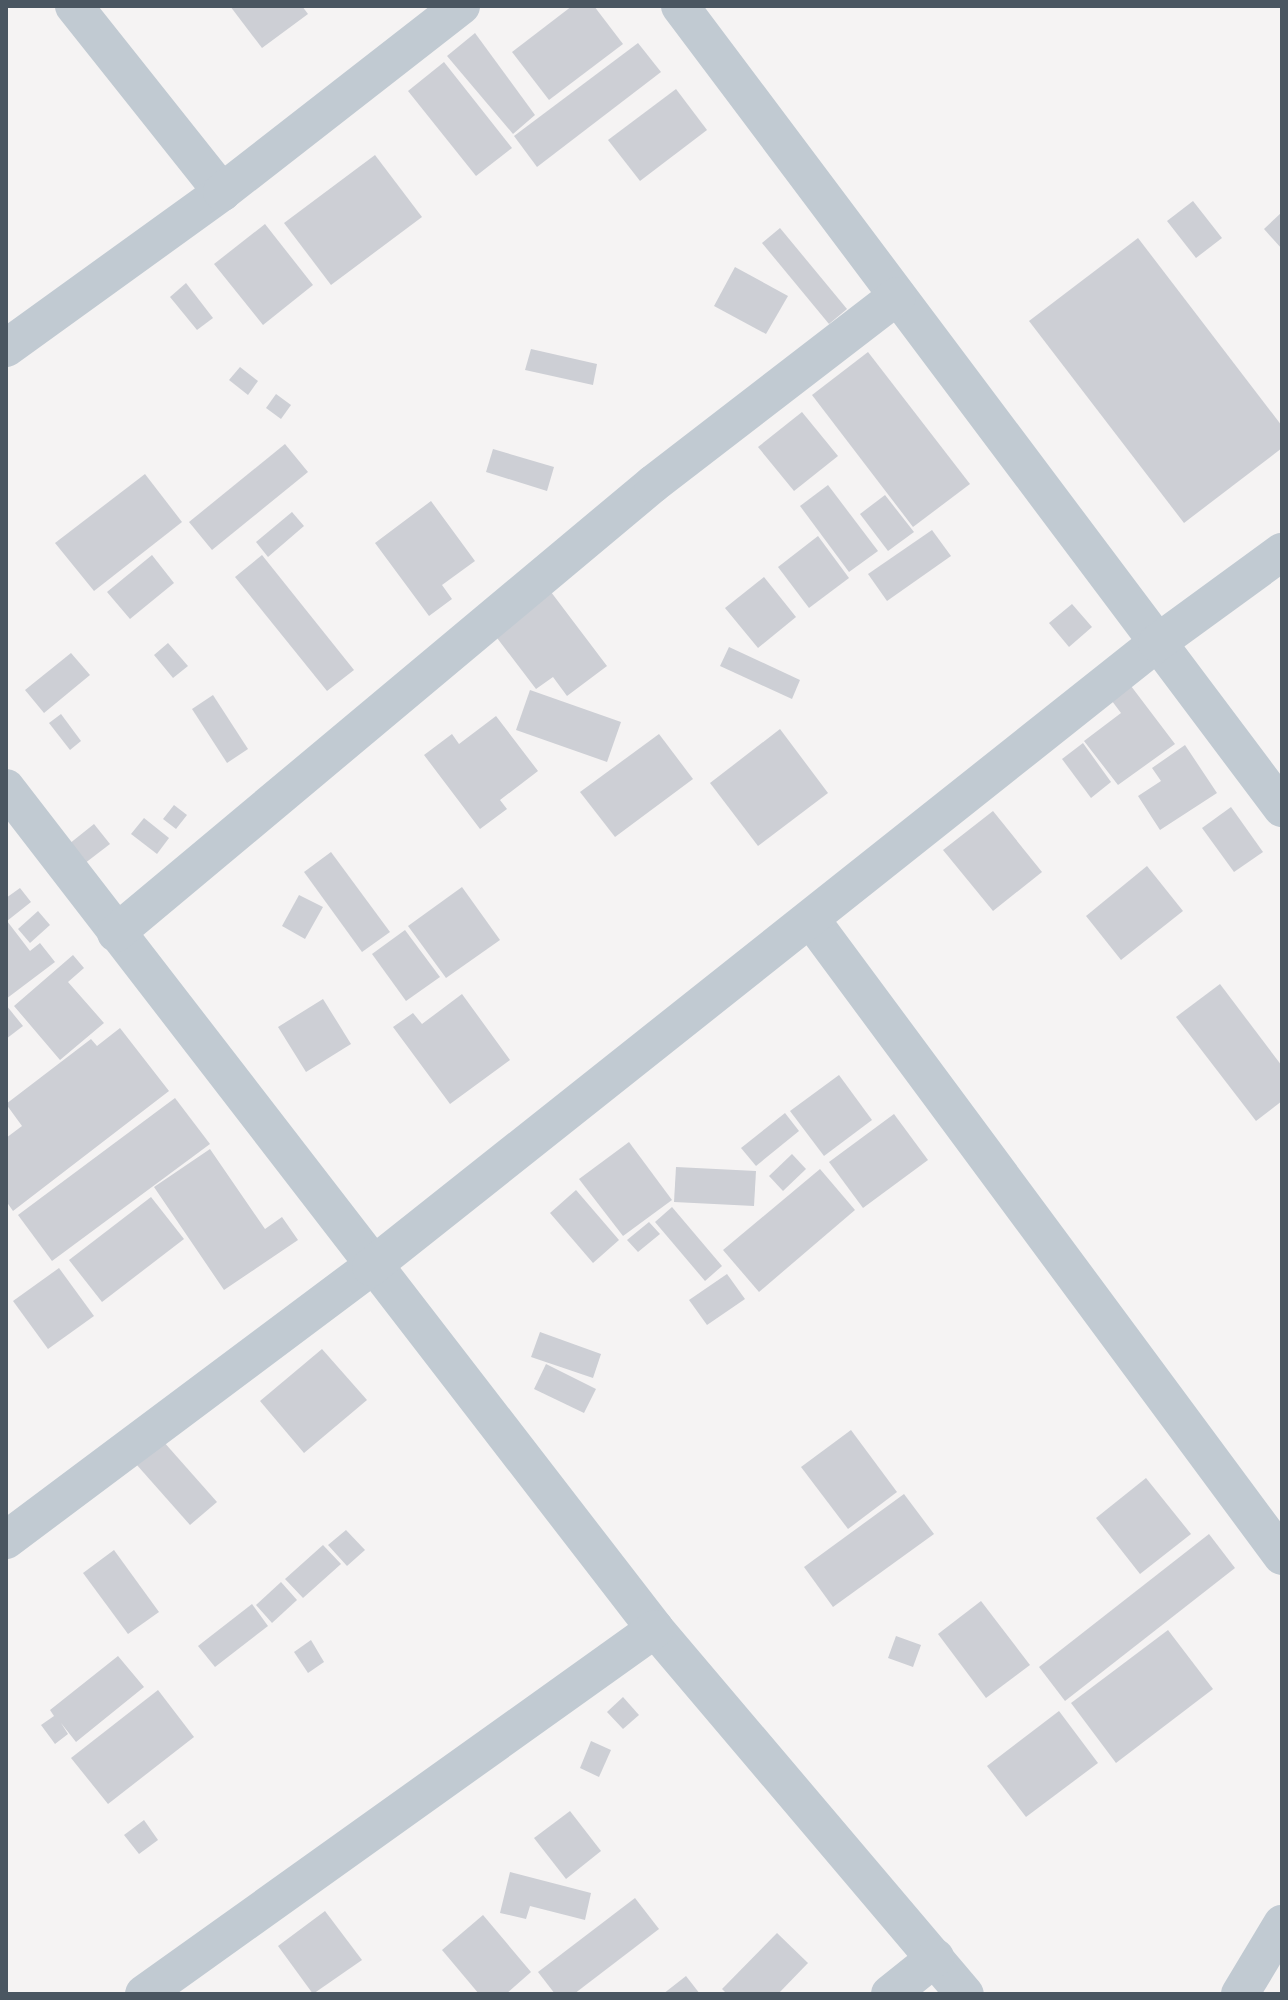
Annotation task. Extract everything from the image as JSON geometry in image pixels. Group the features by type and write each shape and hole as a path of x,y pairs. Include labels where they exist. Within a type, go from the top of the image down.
{"street":[{"path":"74,6 222,192"},
{"path":"6,348 222,192 461,6"},
{"path":"680,6 1282,808"},
{"path":"116,933 653,484 897,296"},
{"path":"6,1540 371,1267 812,921 1157,643 1282,552"},
{"path":"6,788 371,1267 655,1629 965,1994"},
{"path":"812,921 1282,1556"},
{"path":"144,1994 655,1629"},
{"path":"1240,1994 1282,1924"},
{"path":"890,1994 935,1958"}],"building":[{"path":"230,6 302,6 308,14 262,48"},
{"path":"572,6 594,6 623,44 549,100 512,52"},
{"path":"475,33 535,115 513,134 447,56"},
{"path":"638,43 661,72 537,167 514,136"},
{"path":"444,62 512,148 476,176 408,91"},
{"path":"676,89 707,130 640,181 608,140"},
{"path":"375,155 422,217 331,285 284,223"},
{"path":"1193,201 1222,238 1196,258 1167,221"},
{"path":"1282,212 1282,249 1264,229"},
{"path":"265,224 313,285 263,325 214,264"},
{"path":"780,228 847,309 829,324 762,243"},
{"path":"1138,238 1282,426 1282,448 1184,523 1029,321"},
{"path":"735,267 788,296 766,334 714,306"},
{"path":"186,283 213,318 197,330 170,297"},
{"path":"531,349 597,364 593,385 525,370"},
{"path":"868,352 970,484 913,527 812,395"},
{"path":"240,367 258,381 248,395 229,380"},
{"path":"276,394 291,405 281,419 266,408"},
{"path":"802,412 838,456 794,491 758,447"},
{"path":"285,444 308,472 212,550 189,522"},
{"path":"493,449 554,467 547,491 486,472"},
{"path":"145,474 182,522 94,591 55,543"},
{"path":"828,485 878,551 849,572 800,506"},
{"path":"885,495 914,532 888,551 860,514"},
{"path":"431,501 475,561 442,585 452,599 429,616 375,543"},
{"path":"292,512 304,526 268,557 256,542"},
{"path":"932,530 951,556 887,601 868,574"},
{"path":"818,536 849,578 809,608 778,567"},
{"path":"152,555 174,583 130,619 107,592"},
{"path":"262,555 354,670 327,691 235,577"},
{"path":"764,577 796,617 758,648 725,608"},
{"path":"551,592 607,666 567,696 553,677 536,689 494,634"},
{"path":"1072,604 1092,627 1069,647 1049,623"},
{"path":"168,643 188,666 173,678 154,655"},
{"path":"729,647 800,680 792,699 720,666"},
{"path":"71,653 90,675 44,713 25,690"},
{"path":"1131,686 1175,744 1118,785 1084,741 1121,713 1112,701"},
{"path":"530,690 621,722 607,762 516,730"},
{"path":"213,695 248,749 227,763 192,709"},
{"path":"61,714 81,741 70,750 49,723"},
{"path":"496,716 538,771 500,800 507,809 480,829 424,755 452,734 459,744"},
{"path":"780,729 828,793 758,846 710,783"},
{"path":"659,734 693,779 615,837 580,792"},
{"path":"1083,743 1111,782 1091,798 1062,759"},
{"path":"1185,745 1217,793 1160,830 1138,796 1161,781 1152,768"},
{"path":"174,805 187,815 176,829 163,819"},
{"path":"1231,807 1263,852 1234,872 1202,828"},
{"path":"993,811 1042,872 993,911 943,850"},
{"path":"144,818 169,838 157,854 131,834"},
{"path":"94,824 110,844 80,867 64,848"},
{"path":"331,852 390,932 362,952 304,872"},
{"path":"1147,866 1183,911 1121,960 1086,916"},
{"path":"462,887 500,940 446,978 408,926"},
{"path":"20,888 31,902 7,921 30,951 40,943 55,962 6,999 6,898"},
{"path":"299,895 323,907 305,939 282,926"},
{"path":"38,911 50,925 30,943 18,929"},
{"path":"405,930 440,977 406,1001 372,954"},
{"path":"73,955 84,968 68,982 104,1023 60,1060 14,1006"},
{"path":"1220,984 1282,1066 1282,1101 1256,1121 1176,1017"},
{"path":"462,994 510,1060 450,1104 393,1027 413,1013 422,1024"},
{"path":"323,999 351,1044 306,1072 278,1027"},
{"path":"6,1005 23,1026 6,1039"},
{"path":"120,1028 169,1091 13,1211 6,1201 6,1138 22,1126 6,1104 91,1039 97,1046"},
{"path":"839,1075 872,1120 824,1156 790,1111"},
{"path":"175,1098 210,1144 52,1261 18,1215"},
{"path":"785,1113 799,1131 756,1166 741,1148"},
{"path":"894,1114 928,1160 863,1208 829,1162"},
{"path":"629,1142 672,1200 623,1236 579,1179"},
{"path":"210,1149 265,1229 282,1217 298,1240 224,1290 154,1187"},
{"path":"792,1154 806,1169 783,1191 769,1176"},
{"path":"676,1167 756,1171 754,1206 674,1202"},
{"path":"820,1169 855,1210 759,1292 723,1250"},
{"path":"576,1190 619,1240 593,1263 550,1213"},
{"path":"151,1197 184,1239 102,1302 69,1260"},
{"path":"672,1207 722,1266 705,1281 655,1222"},
{"path":"649,1222 660,1234 638,1252 627,1240"},
{"path":"59,1268 94,1316 48,1349 13,1301"},
{"path":"727,1274 745,1299 707,1325 689,1300"},
{"path":"540,1332 601,1354 593,1378 531,1357"},
{"path":"322,1349 367,1400 304,1453 260,1401"},
{"path":"546,1364 596,1389 584,1413 534,1389"},
{"path":"851,1430 897,1492 848,1529 801,1467"},
{"path":"163,1441 217,1502 190,1525 136,1464"},
{"path":"1146,1478 1191,1534 1140,1574 1096,1518"},
{"path":"904,1494 934,1534 833,1607 804,1567"},
{"path":"346,1530 365,1550 347,1566 328,1545"},
{"path":"1209,1534 1235,1568 1065,1701 1039,1667"},
{"path":"323,1545 341,1564 303,1598 285,1579"},
{"path":"114,1550 159,1612 128,1634 83,1573"},
{"path":"281,1582 297,1600 272,1623 256,1605"},
{"path":"981,1601 1030,1665 986,1698 938,1634"},
{"path":"252,1604 268,1626 215,1667 198,1646"},
{"path":"1168,1630 1213,1689 1116,1763 1071,1703"},
{"path":"896,1636 921,1645 913,1667 888,1658"},
{"path":"311,1640 324,1662 308,1673 294,1652"},
{"path":"118,1656 144,1687 76,1742 61,1723 68,1734 55,1744 41,1725 54,1716 50,1710"},
{"path":"158,1690 194,1737 108,1804 71,1758"},
{"path":"623,1697 639,1715 623,1729 607,1712"},
{"path":"1059,1711 1098,1763 1026,1817 987,1766"},
{"path":"591,1741 611,1750 599,1777 580,1768"},
{"path":"570,1811 601,1851 566,1879 534,1838"},
{"path":"144,1820 158,1840 139,1854 124,1835"},
{"path":"510,1872 591,1893 585,1920 530,1906 526,1919 500,1913"},
{"path":"635,1898 659,1929 574,1994 555,1994 538,1972"},
{"path":"325,1911 362,1960 313,1994 278,1946"},
{"path":"483,1915 531,1972 506,1994 479,1994 442,1950"},
{"path":"777,1933 808,1963 778,1994 727,1994 722,1989"},
{"path":"686,1976 700,1994 663,1994"}]}
